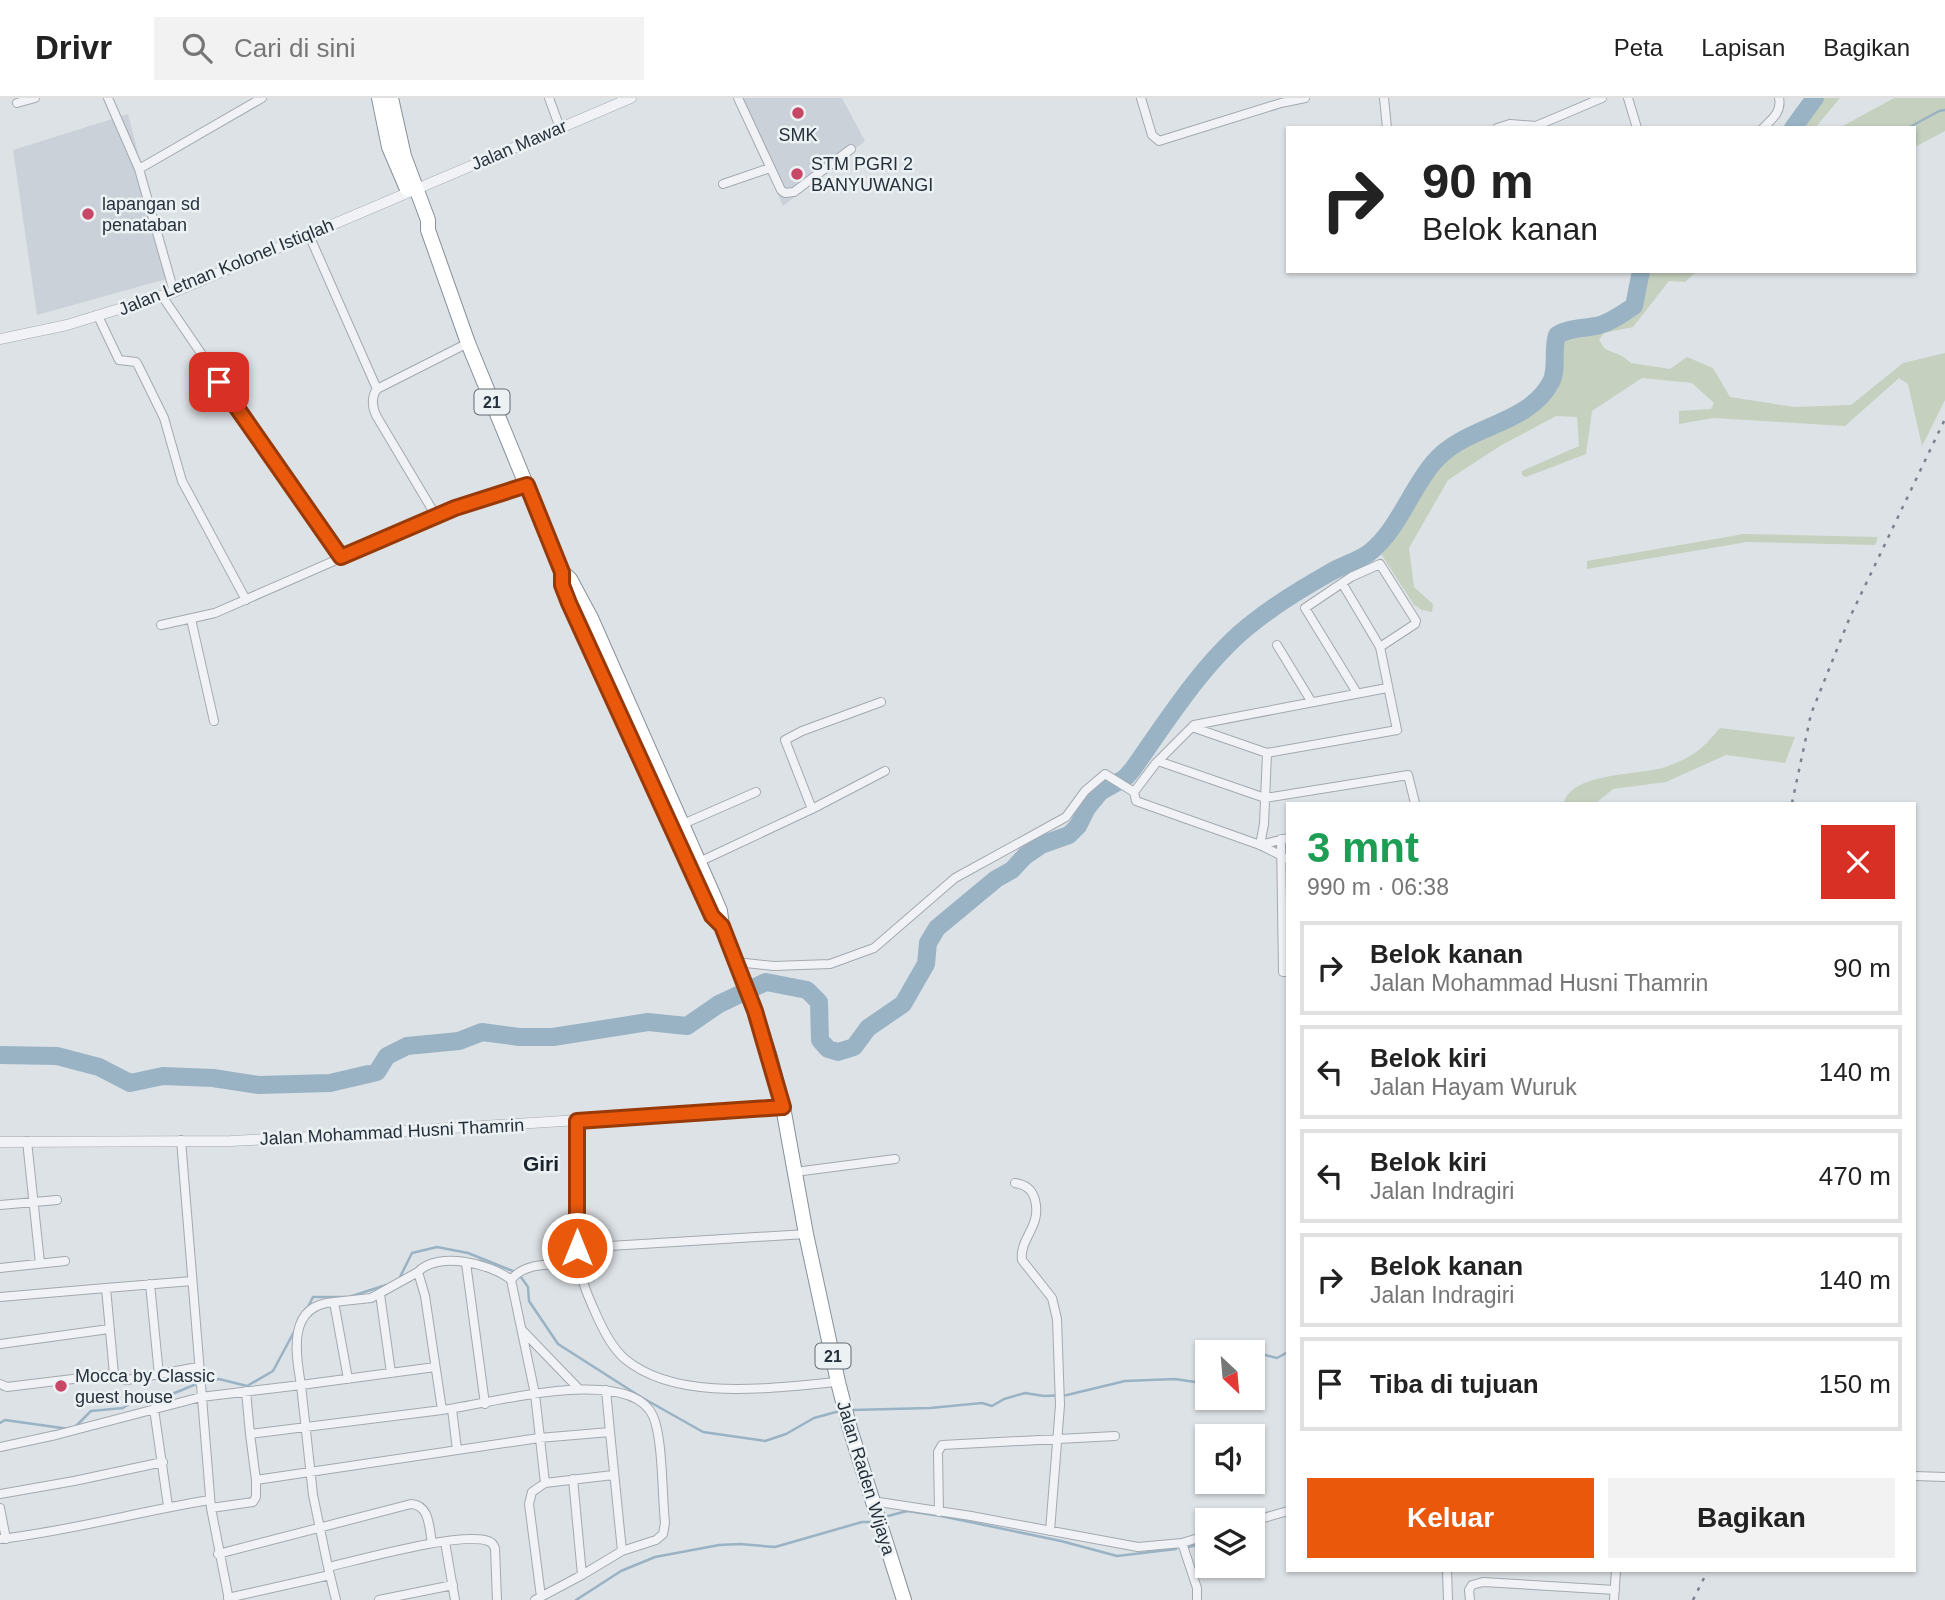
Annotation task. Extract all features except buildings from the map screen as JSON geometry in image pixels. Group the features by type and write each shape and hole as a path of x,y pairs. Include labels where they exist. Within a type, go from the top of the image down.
{"highway":[{"name":"21","path":"379,98 386,134 398,170 428,220 428,230 468,342 562,572 562,585 569,603 712,916 722,926"},
{"name":"21","path":"391,98 412,191"},
{"name":"21","path":"562,572 570,579 591,618 720,911 722,926 755,1011 783,1107"},
{"name":"Jalan Raden Wijaya","path":"783,1107 806,1234 838,1382 904,1600"}],"street":[{"path":"17,103 35,98"},
{"path":"108,98 139,169 174,292"},
{"path":"139,169 262,98"},
{"path":"549,98 559,128"},
{"name":"Jalan Mawar","path":"412,191 631,98"},
{"path":"738,98 781,190 788,193 800,188 851,149"},
{"path":"1141,98 1152,135 1155,139 1164,141 1281,103 1305,98"},
{"path":"1504,126 1536,126 1602,98"},
{"path":"1628,98 1636,126"},
{"path":"1765,126 1777,113 1780,107 1779,98"},
{"path":"1384,100 1387,126"},
{"path":"723,184 770,168"},
{"name":"Jalan Letnan Kolonel Istiqlah","path":"0,339 67,325 174,292 412,191"},
{"path":"309,235 375,392 373,408 436,516"},
{"path":"162,296 341,557"},
{"path":"98,316 119,360 136,362 138,365 164,418 182,481 246,600"},
{"path":"375,392 468,342"},
{"path":"161,625 215,613 455,508 527,485"},
{"path":"1357,693 1305,608 1351,577 1381,565 1416,621 1380,646"},
{"path":"1192,727 1267,753 1397,730 1380,646 1342,583"},
{"path":"191,619 214,721"},
{"path":"1277,645 1311,701"},
{"path":"1134,792 1158,761 1194,725 1387,688"},
{"path":"812,809 785,740 802,731 881,702"},
{"path":"1261,845 1267,753"},
{"path":"1158,761 1265,798 1405,775 1409,776 1415,802"},
{"path":"699,862 885,771"},
{"path":"738,967 830,964 874,948 955,878 1066,817 1085,791 1105,774 1134,792 1136,801 1261,845 1285,858"},
{"path":"683,824 756,792"},
{"path":"1261,845 1285,838 1283,972 1286,972"},
{"name":"Jalan Mohammad Husni Thamrin","path":"0,1142 311,1137 783,1107"},
{"path":"577,1121 577,1263 600,1324 616,1349 636,1367 677,1383 701,1388 765,1388 838,1382"},
{"path":"181,1140 211,1504 228,1599 432,1543 481,1539 492,1543 496,1553 497,1600"},
{"path":"27,1141 40,1263"},
{"path":"795,1172 895,1159"},
{"path":"1015,1183 1023,1184 1030,1190 1036,1205 1035,1221 1021,1257 1054,1301 1059,1345 1060,1405 1050,1531"},
{"path":"0,1205 57,1200"},
{"path":"577,1248 806,1234"},
{"path":"0,1268 65,1261"},
{"path":"336,1600 319,1529 311,1473 296,1352 300,1324 312,1308 323,1303 359,1300 380,1294 435,1261 485,1265 513,1277"},
{"path":"466,1263 485,1404"},
{"path":"513,1277 524,1269 577,1263"},
{"path":"418,1272 425,1296 442,1410"},
{"path":"513,1277 535,1394 545,1483"},
{"path":"0,1297 192,1281"},
{"path":"149,1284 159,1375"},
{"path":"106,1288 114,1374 117,1378 127,1380 199,1369"},
{"path":"380,1294 391,1374"},
{"path":"334,1302 348,1379"},
{"path":"0,1343 109,1329"},
{"path":"522,1330 578,1388"},
{"path":"0,1447 56,1435 201,1395 435,1367"},
{"path":"0,1384 7,1387 114,1374"},
{"path":"250,1434 452,1409 578,1388 606,1390 628,1396 645,1406 653,1417 658,1435 665,1532 656,1540 622,1551 538,1599 529,1498 534,1489 545,1483 613,1475"},
{"path":"606,1390 622,1551"},
{"path":"0,1508 3,1539 79,1527 168,1506 253,1502 257,1495 246,1391"},
{"path":"154,1409 168,1506"},
{"path":"452,1409 457,1450"},
{"path":"256,1480 539,1438 610,1432"},
{"path":"939,1512 938,1452 942,1445 1115,1436"},
{"path":"0,1493 163,1462"},
{"path":"1916,1476 1945,1477"},
{"path":"573,1479 582,1575"},
{"path":"872,1501 1138,1547 1182,1543 1195,1539"},
{"path":"218,1554 416,1504 427,1516 432,1543"},
{"path":"1265,1518 1286,1512"},
{"path":"445,1542 455,1600"},
{"path":"1182,1543 1197,1588 1197,1600"},
{"path":"1447,1572 1448,1600"},
{"path":"1614,1600 1616,1572"},
{"path":"1470,1600 1469,1590 1472,1585 1483,1582 1615,1590"},
{"path":"379,1600 453,1584"}],"shaded area":[{"name":"STM PGRI 2 BANYUWANGI","path":"735,98 842,98 865,141 783,206"},
{"name":"lapangan sd penataban","path":"128,114 170,278 37,315 13,150"}],"green space":[{"path":"1815,98 1840,98 1817,126 1794,126"},
{"path":"1894,98 1945,98 1945,131 1916,146 1916,126 1843,126"},
{"path":"1640,273 1695,273 1685,282 1669,281 1633,327 1604,333 1599,340 1605,349 1631,363 1670,369 1687,357 1713,368 1730,397 1795,407 1851,405 1903,363 1945,353 1945,400 1922,446 1908,384 1899,378 1845,426 1713,418 1679,424 1679,411 1711,409 1714,403 1692,383 1642,378 1592,411 1586,454 1526,477 1522,475 1522,471 1579,446 1577,417 1556,416 1500,446 1448,480 1409,548 1414,587 1433,604 1432,612 1414,605 1376,546 1397,521 1434,461 1460,442 1536,403 1552,380 1553,348 1557,335 1609,321 1628,312 1637,300"},
{"path":"1744,534 1878,537 1875,545 1747,542 1587,569 1587,561"},
{"path":"1720,728 1795,737 1785,763 1726,755 1666,782 1613,789 1597,802 1565,802 1580,785 1610,776 1668,766 1703,747"}],"waterway":[{"path":"1794,126 1815,98"},
{"path":"1912,126 1945,110"},
{"path":"0,1055 57,1056 99,1067 130,1083 163,1076 213,1078 259,1085 330,1083 377,1072 387,1056 407,1046 459,1041 482,1032 519,1037 553,1037 648,1022 687,1026 719,1004 766,982 807,990 819,1002 820,1040 828,1049 838,1052 854,1047 868,1028 903,1004 926,964 928,943 937,928 996,879 1012,870 1025,856 1041,845 1069,835 1100,792 1125,778 1133,769 1174,710 1220,653 1255,621 1283,601 1369,553 1388,533 1434,462 1447,450 1462,440 1512,417 1541,397 1553,377 1557,335 1605,323 1634,306 1641,273"},
{"path":"398,1281 412,1253 437,1247 468,1253 518,1273 528,1287 529,1301 558,1344 641,1397 703,1432 765,1441 786,1434 814,1418 836,1412"},
{"path":"352,1296 386,1285"},
{"path":"307,1309 313,1297 346,1297"},
{"path":"75,1427 91,1411 123,1408 138,1398 165,1397 194,1385 219,1379 247,1386 273,1371 295,1330"},
{"path":"1265,1355 1277,1358 1286,1353"},
{"path":"852,1410 930,1408 982,1403 992,1406 1004,1399 1025,1393 1067,1395 1125,1381 1175,1379 1195,1382"},
{"path":"0,1423 5,1420 69,1429"},
{"path":"888,1516 907,1511 941,1516 1061,1541 1117,1556 1176,1549"},
{"path":"576,1600 621,1571 655,1557 719,1545 775,1547 869,1522"},
{"path":"1189,1547 1195,1545"}],"railway":[{"path":"1792,802 1811,714 1850,617 1945,419"},
{"path":"1693,1600 1707,1572"}],"place":[{"name":"SMK","path":"798,113"},
{"name":"STM PGRI 2 BANYUWANGI","path":"797,174"},
{"name":"lapangan sd penataban","path":"88,214"},
{"name":"Mocca by Classic guest house","path":"61,1386"}],"district":[{"name":"Giri","path":"541,1163"}],"route":[{"path":"219,382 341,557 455,508 527,485 562,572 562,585 569,603 712,916 722,926 755,1011 783,1107 577,1121 577,1248"}]}
